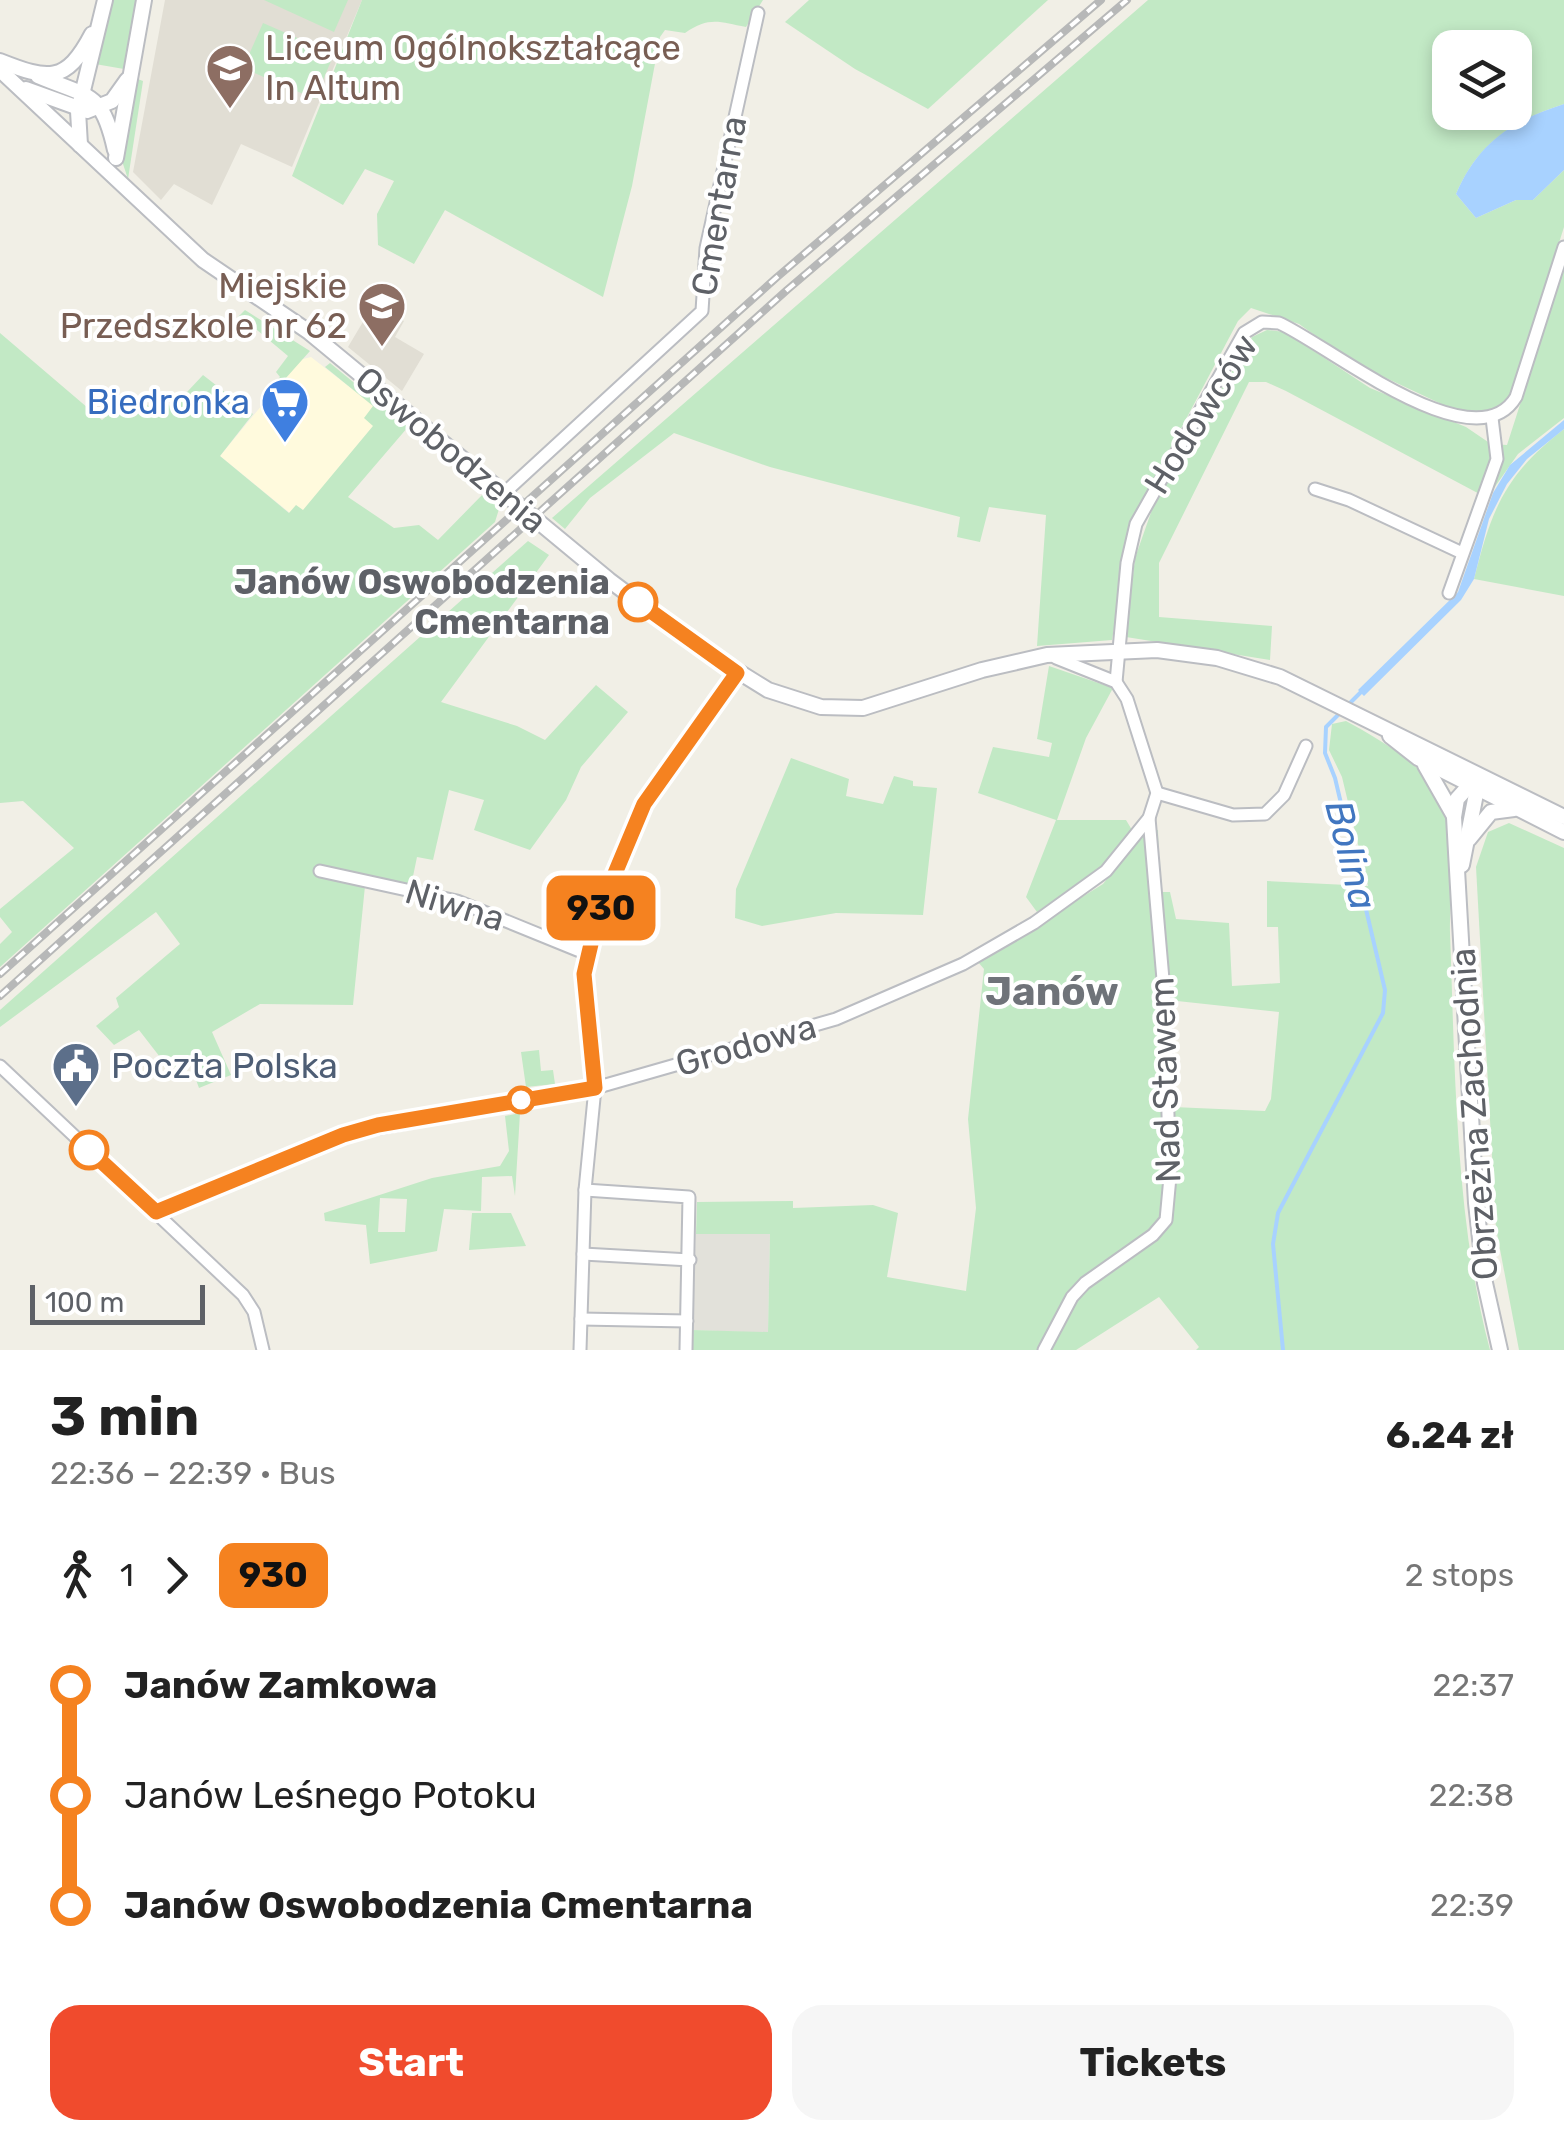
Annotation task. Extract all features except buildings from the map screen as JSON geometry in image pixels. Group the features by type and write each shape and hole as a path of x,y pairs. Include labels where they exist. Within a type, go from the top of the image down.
{"street":[{"path":"116,176 129,75 144,0"},
{"path":"38,76 53,76 77,60 104,5"},
{"path":"80,145 78,111 104,5"},
{"name":"Cmentarna","path":"502,494 702,311 706,248 758,13"},
{"path":"0,61 82,94 103,107 116,158"},
{"name":"Oswobodzenia","path":"0,70 203,260 327,346 597,571 737,673 804,702 863,708 982,670 1047,655 1102,651 1192,654 1244,664 1564,817"},
{"path":"78,111 103,107 121,92 129,75"},
{"name":"Oswobodzenia","path":"17,85 78,111"},
{"path":"1449,594 1460,552 1497,459 1492,418 1510,408 1516,397 1564,247"},
{"name":"Hodowców","path":"1122,651 1127,563 1139,515 1236,344 1252,325 1279,323 1371,379 1454,414 1492,418"},
{"path":"1315,489 1349,500 1460,552"},
{"path":"1100,672 1097,659 1102,651 1127,699 1157,793 1233,815 1265,814 1284,795 1306,746"},
{"path":"1116,677 1122,651"},
{"path":"1047,655 1116,677"},
{"path":"580,1350 585,1190 595,1088 587,954 604,897 644,804 737,673"},
{"name":"Oswobodzenia","path":"1378,726 1418,758 1440,784 1454,816"},
{"name":"Oswobodzenia","path":"1418,758 1564,832"},
{"path":"1454,816 1458,798 1474,786 1464,766"},
{"name":"Oswobodzenia","path":"1474,786 1504,786"},
{"name":"Obrzeżna Zachodnia","path":"1460,876 1474,786"},
{"name":"Grodowa","path":"156,1212 343,1135 378,1125 595,1088 836,1020 962,964 1077,895 1106,871 1149,818 1157,793"},
{"path":"1468,841 1491,812 1519,809"},
{"name":"Obrzeżna Zachodnia","path":"1454,816 1476,1203 1485,1283 1500,1350"},
{"name":"Nad Stawem","path":"1044,1350 1072,1297 1085,1283 1153,1235 1166,1220 1170,1176 1164,991 1149,818"},
{"name":"Niwna","path":"320,871 456,901 587,954"},
{"path":"0,1066 243,1295 254,1312 263,1350"},
{"path":"585,1190 684,1193 691,1207 686,1350"},
{"path":"583,1254 690,1260"},
{"path":"581,1319 687,1321"}],"shaded area":[{"name":"Liceum Ogólnokształcące In Altum","path":"165,0 362,0 292,167 241,144 212,205 174,184 161,200 133,172"},
{"name":"Miejskie Przedszkole nr 62","path":"373,305 404,321 395,337 424,354 402,391 348,347"},
{"path":"311,357 374,406 373,426 303,511 290,513 220,456 299,360"},
{"path":"770,1233 768,1333 692,1330 696,1234"}],"green space":[{"path":"113,0 137,0 124,69 95,64"},
{"path":"264,0 348,0 334,32"},
{"path":"362,0 763,0 746,27 708,22 685,33 665,30 660,37 632,186 603,297 445,210 414,264 378,245 377,214 394,181 365,169 343,205 292,176"},
{"path":"809,0 1048,0 928,109 855,69 785,22"},
{"path":"1148,0 1564,0 1564,104 1532,116 1532,30 1432,30 1432,130 1507,130 1475,161 1456,194 1476,218 1516,200 1533,200 1564,170 1564,227 1509,401 1482,412 1452,409 1354,363 1299,324 1251,308 1238,321 1132,521 1112,640 1037,646 1046,515 989,507 980,542 957,537 960,517 770,467 674,433 590,498 565,529 552,518"},
{"path":"263,23 334,54 315,99 243,68"},
{"path":"135,78 143,81 128,179 121,158"},
{"path":"1564,268 1564,418 1518,454 1487,498 1286,391 1266,382 1249,382 1159,563 1159,617 1272,626 1270,660 1126,637 1135,558 1154,504 1252,337 1267,330 1285,332 1370,388 1466,427 1491,444 1507,445"},
{"path":"245,310 310,351 269,397 266,392 280,377 276,372 288,356 245,320 237,328 237,318"},
{"path":"0,333 102,420 134,393 153,410 164,400 172,408 203,375 253,414 220,456 289,513 296,505 303,510 373,426 364,418 373,406 325,367 330,363 408,427 348,497 394,528 419,525 438,540 484,493 499,509 495,522 0,967 0,944 12,932 0,917 0,909 74,848 23,801 0,803"},
{"path":"1564,429 1564,596 1474,579 1487,532 1514,478"},
{"path":"528,541 549,555 441,702 517,726 545,740 596,685 628,712 581,767 566,800 530,850 474,830 484,800 449,790 433,860 417,857 411,886 365,886 353,1005 260,1004 212,1032 231,1075 199,1088 188,1058 170,1070 139,1030 114,1045 96,1026 119,1007 116,998 180,944 156,912 0,1027 0,1010"},
{"path":"1049,666 1113,688 1086,738 1057,820 1126,820 1132,830 1101,868 1037,912 1026,897 1056,820 978,793 993,747 1049,757 1052,743 1037,739"},
{"path":"1346,721 1402,755 1437,791 1449,818 1453,850 1450,933 1463,1196 1478,1300 1490,1350 1196,1350 1199,1347 1159,1297 1076,1350 692,1350 692,1330 768,1332 770,1234 696,1234 697,1202 793,1201 793,1208 873,1205 898,1213 887,1277 966,1291 976,1208 968,1119 984,969 978,962 1103,884 1146,830 1158,830 1160,892 1170,892 1176,919 1229,923 1232,986 1280,983 1278,927 1267,927 1267,881 1368,886 1342,777 1329,750 1332,724","holes":["1168,1000 1279,1012 1271,1099 1265,1111 1173,1107"]},
{"path":"791,758 849,779 846,796 883,804 894,776 913,781 913,786 937,788 923,915 836,913 762,926 735,918 736,889"},
{"path":"1509,823 1564,848 1564,1350 1519,1350 1496,1228 1476,867 1488,832"},
{"path":"539,1050 541,1071 553,1070 555,1084 526,1087 521,1052"},
{"path":"520,1113 515,1196 512,1176 482,1177 481,1211 444,1209 437,1251 370,1264 366,1225 325,1221 324,1213 432,1178 500,1166 509,1151 505,1116","holes":["380,1198 407,1199 405,1232 378,1232"]},
{"path":"472,1213 511,1213 526,1246 469,1250"}],"water":[{"path":"1564,104 1564,170 1533,200 1516,200 1476,218 1456,194 1465,176 1486,148 1506,130 1532,130 1532,116"},
{"path":"1564,420 1564,429 1527,459 1507,484 1489,519 1474,579 1461,600 1364,696 1358,690 1458,592 1493,493 1510,465"}],"waterway":[{"name":"Bolina","path":"1349,704 1363,690"},
{"name":"Bolina","path":"1283,1350 1273,1244 1278,1213 1383,1013 1385,990 1335,778 1325,753 1326,727 1342,711"}],"railway":[{"path":"0,974 776,278 1101,0"},
{"path":"0,996 787,290 1127,0"}],"bus line":[{"name":"930","path":"89,1150 156,1212 343,1135 378,1125 595,1088 584,974 598,914 644,804 737,673 638,602"}],"place":[{"name":"Liceum Ogólnokształcące In Altum","path":"230,110"},
{"name":"Miejskie Przedszkole nr 62","path":"382,348"},
{"name":"Biedronka","path":"285,444"},
{"name":"Janów Oswobodzenia Cmentarna","path":"638,602"},
{"name":"Poczta Polska","path":"76,1108"}],"district":[{"name":"Janów","path":"1052,991"}]}
